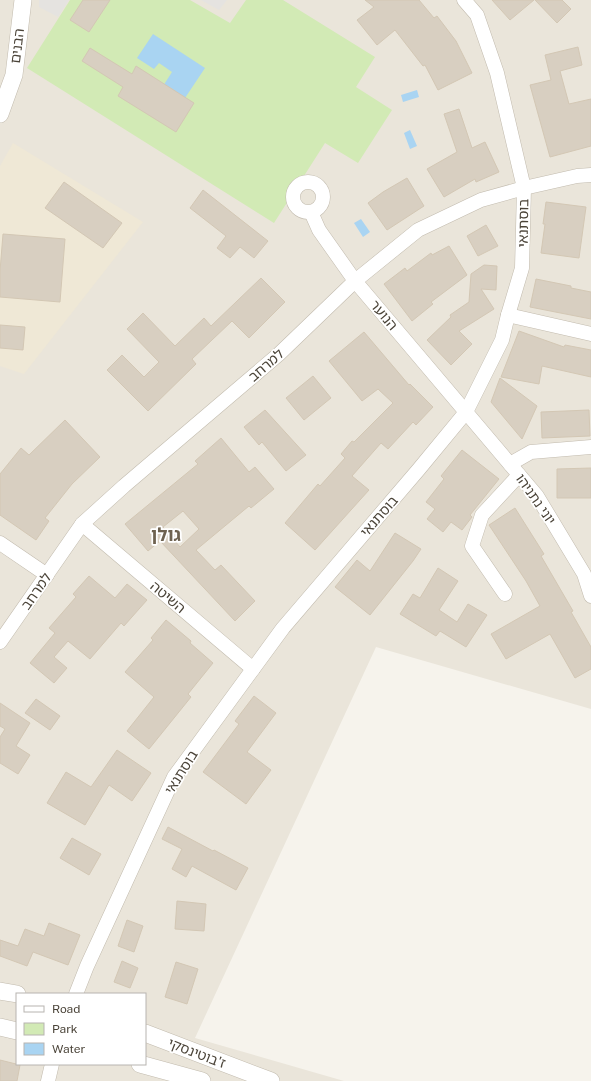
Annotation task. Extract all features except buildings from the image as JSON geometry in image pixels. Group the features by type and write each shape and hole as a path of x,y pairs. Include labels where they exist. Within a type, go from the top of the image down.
{"street":[{"name":"הבנים","path":"0,114 14,75 23,0"},
{"name":"בוסתנאי","path":"76,993 87,966 174,777 283,628 466,412 502,340 522,268 524,188 497,73 476,15 464,0"},
{"name":"למרחב","path":"0,642 82,524 124,486 279,354 355,281 418,230 481,200 524,188 577,176 591,175"},
{"name":"הנוער","path":"311,212 319,230 355,281 466,412"},
{"path":"508,315 591,334"},
{"name":"יוני נתניהו","path":"466,412 537,496 588,574 591,596"},
{"path":"510,464 531,452 591,447"},
{"path":"505,594 472,546 482,514 519,475"},
{"name":"השיטה","path":"82,524 253,669"},
{"path":"0,544 47,575"},
{"path":"0,991 16,994"},
{"path":"0,1027 16,1031"},
{"name":"ז'בוטינסקי","path":"146,1033 271,1081"},
{"path":"48,1081 52,1065"},
{"name":"ז'בוטינסקי","path":"144,1065 202,1081"}],"shaded area":[{"path":"0,0 591,0 591,709 376,647 195,1038 344,1081 0,1081"},
{"path":"39,0 69,0 58,17 39,7"},
{"path":"201,0 227,0 219,10"},
{"path":"13,143 143,222 24,374 0,366 0,166"}],"green space":[{"path":"70,0 190,0 230,23 246,0 283,0 375,57 356,87 392,110 358,163 325,143 274,223 27,68"}],"water":[{"path":"153,34 205,68 179,107 158,94 172,72 159,63 154,69 137,58"},
{"path":"417,90 419,97 403,102 401,95"},
{"path":"410,130 417,146 410,149 404,133"},
{"path":"361,219 370,232 363,237 354,223"}],"district":[{"name":"גולן","path":"166,534"}]}
